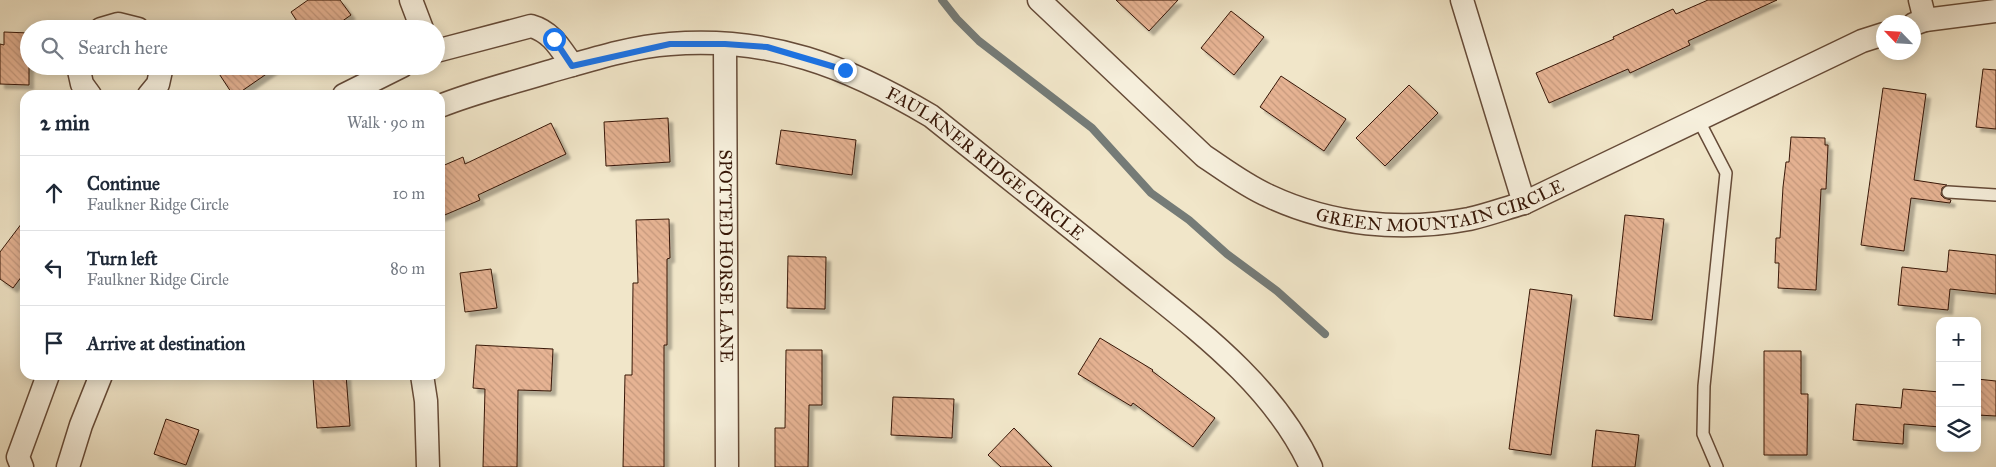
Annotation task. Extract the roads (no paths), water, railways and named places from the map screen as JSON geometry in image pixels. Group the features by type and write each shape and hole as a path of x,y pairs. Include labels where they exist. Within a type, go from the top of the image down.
{"street":[{"path":"411,0 419,20"},
{"name":"GREEN MOUNTAIN CIRCLE","path":"1039,0 1204,156 1268,196 1349,222 1386,226 1429,224 1470,219 1524,203 1698,118 1862,41 1876,37"},
{"path":"1462,0 1524,203"},
{"path":"1920,15 1996,11"},
{"path":"445,49 530,26 542,29 554,39 572,66"},
{"name":"FAULKNER RIDGE CIRCLE","path":"445,104 572,66 670,44 725,44 767,47 845,70 889,91 931,116 1209,340 1259,389 1284,422 1311,467"},
{"name":"SPOTTED HORSE LANE","path":"725,44 727,467"},
{"path":"80,75 82,84 86,90"},
{"path":"153,90 158,84 160,75"},
{"path":"354,90 384,75"},
{"path":"22,467 18,457 46,380"},
{"path":"68,467 81,425 99,380"},
{"path":"423,380 427,410 428,467"}],"lane":[{"path":"1698,118 1726,173 1704,386 1703,434 1717,467"},
{"path":"1948,192 1996,195"}],"waterway":[{"path":"942,0 957,19 979,41 1092,128 1151,193 1189,220 1227,254 1277,291 1325,334"}]}
